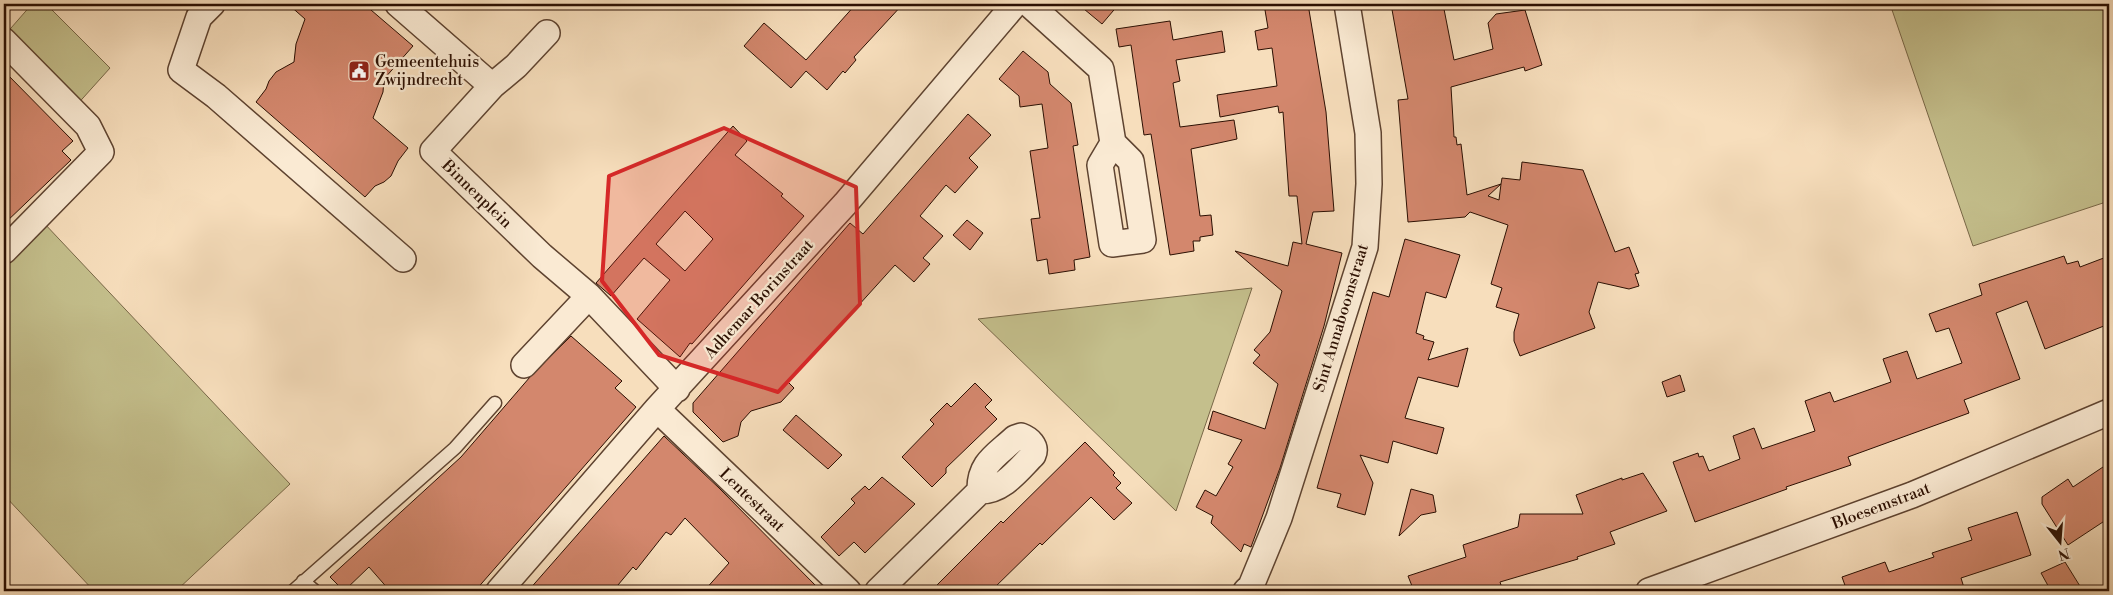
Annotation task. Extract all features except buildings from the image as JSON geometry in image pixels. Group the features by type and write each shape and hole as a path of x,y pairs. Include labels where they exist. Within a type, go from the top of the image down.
{"street":[{"path":"212,4 199,17 182,70 216,96 403,259"},
{"path":"398,4 492,86 516,66 547,33"},
{"name":"Adhemar Borinstraat","path":"499,591 657,409 844,204 1015,4"},
{"path":"1029,4 1101,68 1112,143"},
{"name":"Sint Annaboomstraat","path":"1246,591 1251,586 1279,518 1365,247 1369,184 1368,133 1347,4"},
{"path":"4,41 88,126 101,152 4,251"},
{"name":"Binnenplein","path":"492,86 433,151 542,256 589,296 677,388"},
{"path":"524,365 589,296"},
{"name":"Lentestraat","path":"657,409 848,591"},
{"name":"Bloesemstraat","path":"1650,591 1912,495 2109,412"},
{"path":"878,591 980,490"}],"lane":[{"path":"293,591 455,448 495,403"},
{"path":"303,581 315,591"}],"highlighted area":[{"path":"724,128 856,187 860,304 778,392 659,355 602,281 609,176"}],"shaded area":[{"path":"32,4 46,4 110,68 74,108 4,36"},
{"path":"1890,4 2109,4 2109,201 1973,246"},
{"path":"43,222 290,484 176,591 94,591 4,495 4,260"},
{"path":"1252,288 1176,511 978,319"}],"place":[{"name":"Gemeentehuis Zwijndrecht","path":"359,71"}]}
